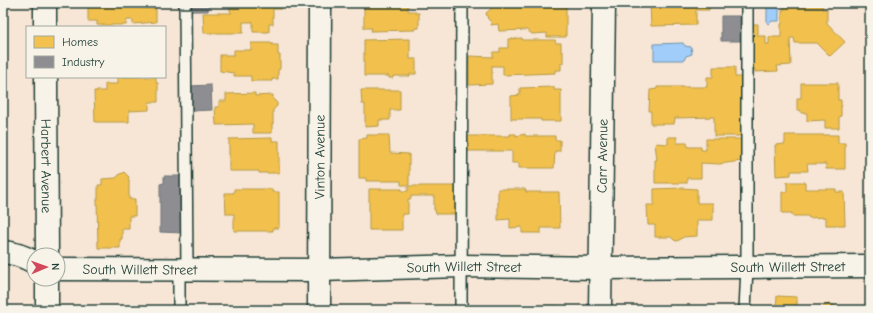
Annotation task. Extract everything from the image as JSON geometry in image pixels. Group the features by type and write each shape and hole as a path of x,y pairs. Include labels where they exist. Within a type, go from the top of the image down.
{"street":[{"path":"45,3 46,26"},
{"name":"Vinton Avenue","path":"319,310 320,3"},
{"name":"Carr Avenue","path":"600,310 604,3"},
{"name":"Harbert Avenue","path":"46,78 46,247"},
{"path":"3,252 26,258"},
{"name":"South Willett Street","path":"66,269 319,270 461,266 601,268 870,266"},
{"path":"47,287 47,310"}],"lane":[{"path":"179,310 183,269 185,3"},
{"path":"461,310 462,3"},
{"path":"745,310 747,267 747,3"}],"water":[{"path":"767,3 779,3 779,21 772,21 769,24 767,23"},
{"path":"683,43 685,46 691,47 692,54 686,56 684,60 654,60 654,44"}],"building: Homes":[{"path":"92,3 140,3 140,8 156,9 156,22 133,24 133,20 127,20 126,25 97,25 97,21 88,21 88,5 92,5"},
{"path":"230,3 281,3 281,9 273,9 273,24 269,24 269,32 253,32 253,22 243,22 243,33 204,33 203,13 232,13 230,11"},
{"path":"364,3 408,3 408,11 415,11 415,13 419,13 419,28 415,28 415,30 371,31 372,28 364,28"},
{"path":"566,3 566,37 547,37 547,33 532,34 527,30 499,31 498,24 491,25 492,23 488,19 486,13 491,9 491,7 499,7 498,4"},
{"path":"650,3 709,3 709,10 696,10 696,25 651,26"},
{"path":"784,3 822,3 822,9 827,9 827,23 845,42 830,56 817,43 795,43 794,38 790,38 791,65 777,66 778,71 755,72 755,69 752,69 751,24 758,24 758,36 766,36 766,44 769,44 769,37 781,37 782,10 784,10"},
{"path":"522,38 522,40 555,40 556,43 561,43 563,63 561,63 561,70 555,70 555,73 503,75 503,66 492,65 492,84 469,85 469,56 493,57 493,52 500,52 500,48 508,48 508,39"},
{"path":"410,39 410,59 416,59 416,74 410,74 410,76 393,76 393,78 389,78 389,76 364,76 364,40"},
{"path":"251,43 272,43 272,45 278,45 280,69 278,70 278,79 272,79 272,81 251,81 251,76 234,76 234,73 220,71 220,55 234,55 234,50 251,50"},
{"path":"713,67 735,67 735,77 743,77 743,136 714,136 714,117 675,118 674,124 651,124 651,111 649,111 650,90 657,89 657,87 707,87 707,77 713,77"},
{"path":"118,78 156,78 156,83 158,83 158,102 149,102 149,110 129,111 129,122 95,122 94,91 105,91 105,84 118,84"},
{"path":"801,83 838,83 838,100 841,100 839,128 825,128 825,120 807,121 807,113 801,113 801,110 797,110 797,98 801,98"},
{"path":"554,87 554,90 561,90 561,121 511,119 511,96 520,95 520,88"},
{"path":"361,90 400,90 400,110 390,110 390,120 379,120 379,126 365,127 365,104 362,104"},
{"path":"255,93 255,96 273,95 273,99 277,103 277,106 273,110 272,133 253,133 253,124 216,125 215,107 219,107 219,101 226,101 226,94"},
{"path":"510,134 516,134 516,136 525,134 525,136 555,136 555,140 560,140 560,151 555,151 554,168 519,168 519,163 512,163 512,151 467,151 467,136 510,136"},
{"path":"367,135 389,135 390,153 409,154 409,185 401,185 401,181 366,181 366,178 359,178 359,139 367,138"},
{"path":"785,135 838,135 838,143 845,143 845,169 826,169 826,164 807,164 808,171 791,171 791,175 776,176 775,145 785,144"},
{"path":"668,137 677,137 677,143 687,143 688,147 701,147 701,150 706,150 706,139 742,139 742,161 719,164 701,163 701,178 687,178 687,183 655,183 655,160 657,160 655,143 668,144"},
{"path":"272,138 272,141 279,141 279,173 229,171 229,139"},
{"path":"124,172 129,177 128,179 130,181 129,199 135,199 135,216 129,216 129,229 122,229 120,248 98,248 98,185 102,185 102,179 116,178"},
{"path":"787,182 805,182 805,189 836,189 836,192 844,192 845,225 826,225 826,217 809,218 808,216 792,216 792,213 782,213 782,192 787,192"},
{"path":"408,186 458,186 457,214 436,214 434,210 434,196 411,196 411,199 408,199 408,214 402,214 402,230 369,230 369,189 402,189 402,191 408,191"},
{"path":"234,189 272,189 272,192 279,192 279,228 273,228 273,231 234,231 234,214 226,214 225,193 234,193"},
{"path":"498,189 525,189 526,192 559,192 560,228 541,228 541,233 522,233 522,227 510,228 510,219 498,220"},
{"path":"654,189 697,189 697,203 713,203 713,220 697,220 697,236 683,237 677,241 671,237 655,237 655,225 648,225 647,205 654,205"},
{"path":"777,296 797,297 797,310 776,310"},
{"path":"830,304 841,310 820,310 825,305"},
{"path":"535,305 559,306 559,310 535,310"}],"building: Industry":[{"path":"188,3 209,3 208,11 188,11"},
{"path":"721,16 740,16 740,41 721,41"},
{"path":"211,85 212,110 190,111 190,86"},
{"path":"164,176 181,176 180,184 184,184 183,233 160,232 160,184 164,183"}]}
